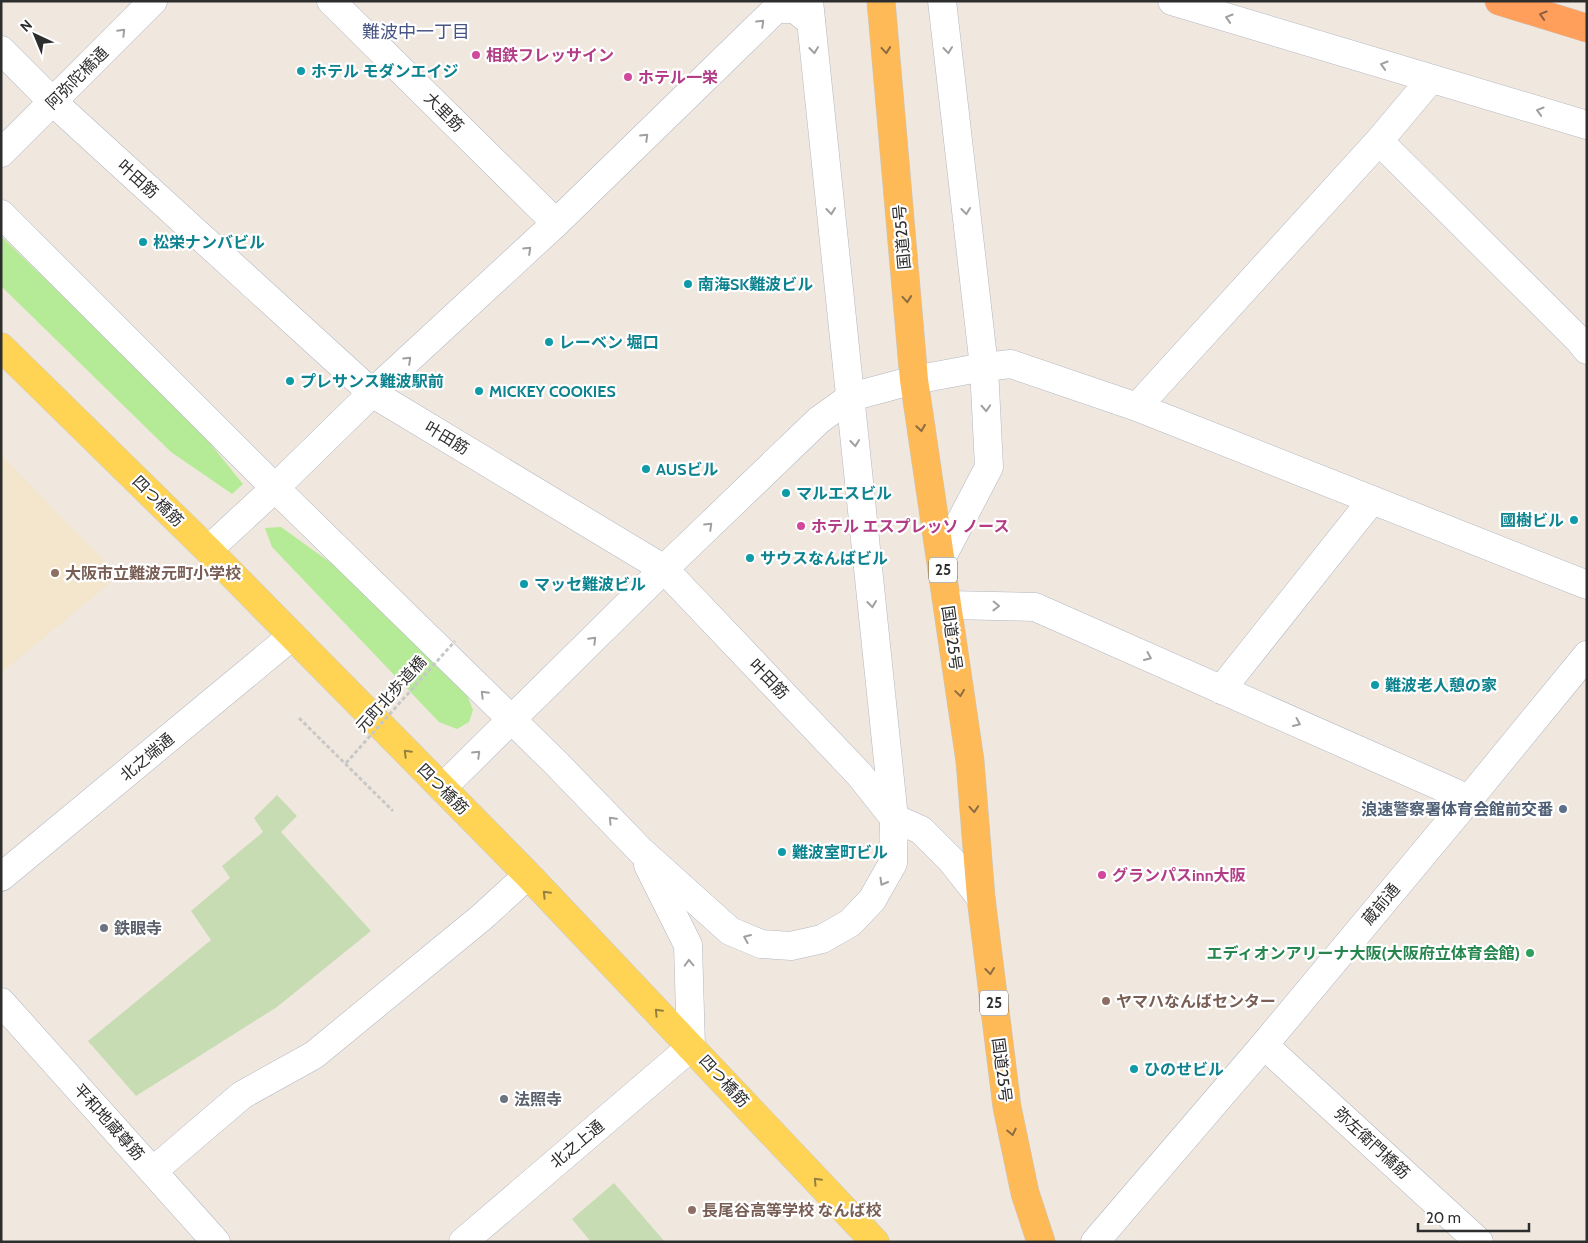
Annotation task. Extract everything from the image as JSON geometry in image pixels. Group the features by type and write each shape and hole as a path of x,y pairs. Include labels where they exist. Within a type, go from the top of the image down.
{"highway":[{"name":"国道25号","path":"881,1 914,380 970,760 981,898 1007,1107 1025,1193 1041,1242"},
{"path":"1499,1 1587,28"}],"main road":[{"name":"四つ橋筋","path":"1,346 208,550 528,875 875,1242"}],"street":[{"name":"阿弥陀橋通","path":"1,153 153,1"},
{"name":"大里筋","path":"331,1 556,223"},
{"path":"941,558 989,467 984,367 942,1"},
{"path":"1172,1 1587,125"},
{"path":"1,214 275,488 556,763 641,851 730,931 761,944 791,946 822,939 850,923 872,900 893,864 894,818 810,12 795,9 776,9 556,223 372,393 275,488 208,550"},
{"name":"叶田筋","path":"1,50 53,102 372,393 664,569 859,774 894,818"},
{"path":"1137,406 1379,141 1431,79"},
{"path":"1379,141 1587,350"},
{"path":"442,788 664,569 819,420 851,397 914,380 984,367 1011,364 1137,406 1587,585"},
{"path":"1221,690 1372,500"},
{"path":"948,605 1035,607 1469,799"},
{"name":"北之端通","path":"1,877 292,636"},
{"name":"蔵前通","path":"1095,1242 1264,1045 1587,655"},
{"path":"894,818 921,830 951,860 981,898"},
{"path":"641,851 688,945 691,1046"},
{"path":"153,1172 242,1094 314,1055 482,917 528,875"},
{"name":"平和地蔵尊筋","path":"1,1002 216,1242"},
{"name":"弥左衛門橋筋","path":"1264,1045 1479,1242"},
{"name":"北之上通","path":"463,1242 691,1046"}],"path":[{"name":"元町北歩道橋","path":"346,763 455,641"},
{"path":"299,718 392,811"}],"shaded area":[{"name":"大阪市立難波元町小学校","path":"1,455 107,563 109,584 1,673"}],"green space":[{"path":"1,236 196,426 243,484 232,494 171,452 1,286"},
{"path":"281,527 345,573 467,695 473,710 469,722 457,729 439,722 272,547 265,528"},
{"path":"277,795 297,816 281,832 371,931 277,1007 136,1096 88,1041 211,940 191,911 230,878 222,866 263,832 254,818"},
{"path":"614,1183 665,1242 591,1242 572,1219"}],"place":[{"name":"相鉄フレッサイン","path":"476,55"},
{"name":"ホテル モダンエイジ","path":"301,71"},
{"name":"ホテル一栄","path":"628,77"},
{"name":"松栄ナンバビル","path":"143,242"},
{"name":"南海SK難波ビル","path":"688,284"},
{"name":"レーベン 堀口","path":"549,342"},
{"name":"プレサンス難波駅前","path":"290,381"},
{"name":"MICKEY COOKIES","path":"479,391"},
{"name":"AUSビル","path":"646,469"},
{"name":"マルエスビル","path":"786,493"},
{"name":"國樹ビル","path":"1574,520"},
{"name":"ホテル エスプレッソ ノース","path":"801,526"},
{"name":"サウスなんばビル","path":"750,558"},
{"name":"大阪市立難波元町小学校","path":"55,573"},
{"name":"マッセ難波ビル","path":"524,584"},
{"name":"難波老人憩の家","path":"1375,685"},
{"name":"浪速警察署体育会館前交番","path":"1563,809"},
{"name":"難波室町ビル","path":"782,852"},
{"name":"グランパスinn大阪","path":"1102,875"},
{"name":"鉄眼寺","path":"104,928"},
{"name":"エディオンアリーナ大阪(大阪府立体育会館)","path":"1530,953"},
{"name":"ヤマハなんばセンター","path":"1106,1001"},
{"name":"ひのせビル","path":"1134,1069"},
{"name":"法照寺","path":"504,1099"},
{"name":"長尾谷高等学校 なんば校","path":"692,1210"}],"district":[{"name":"難波中一丁目","path":"416,32"}]}
